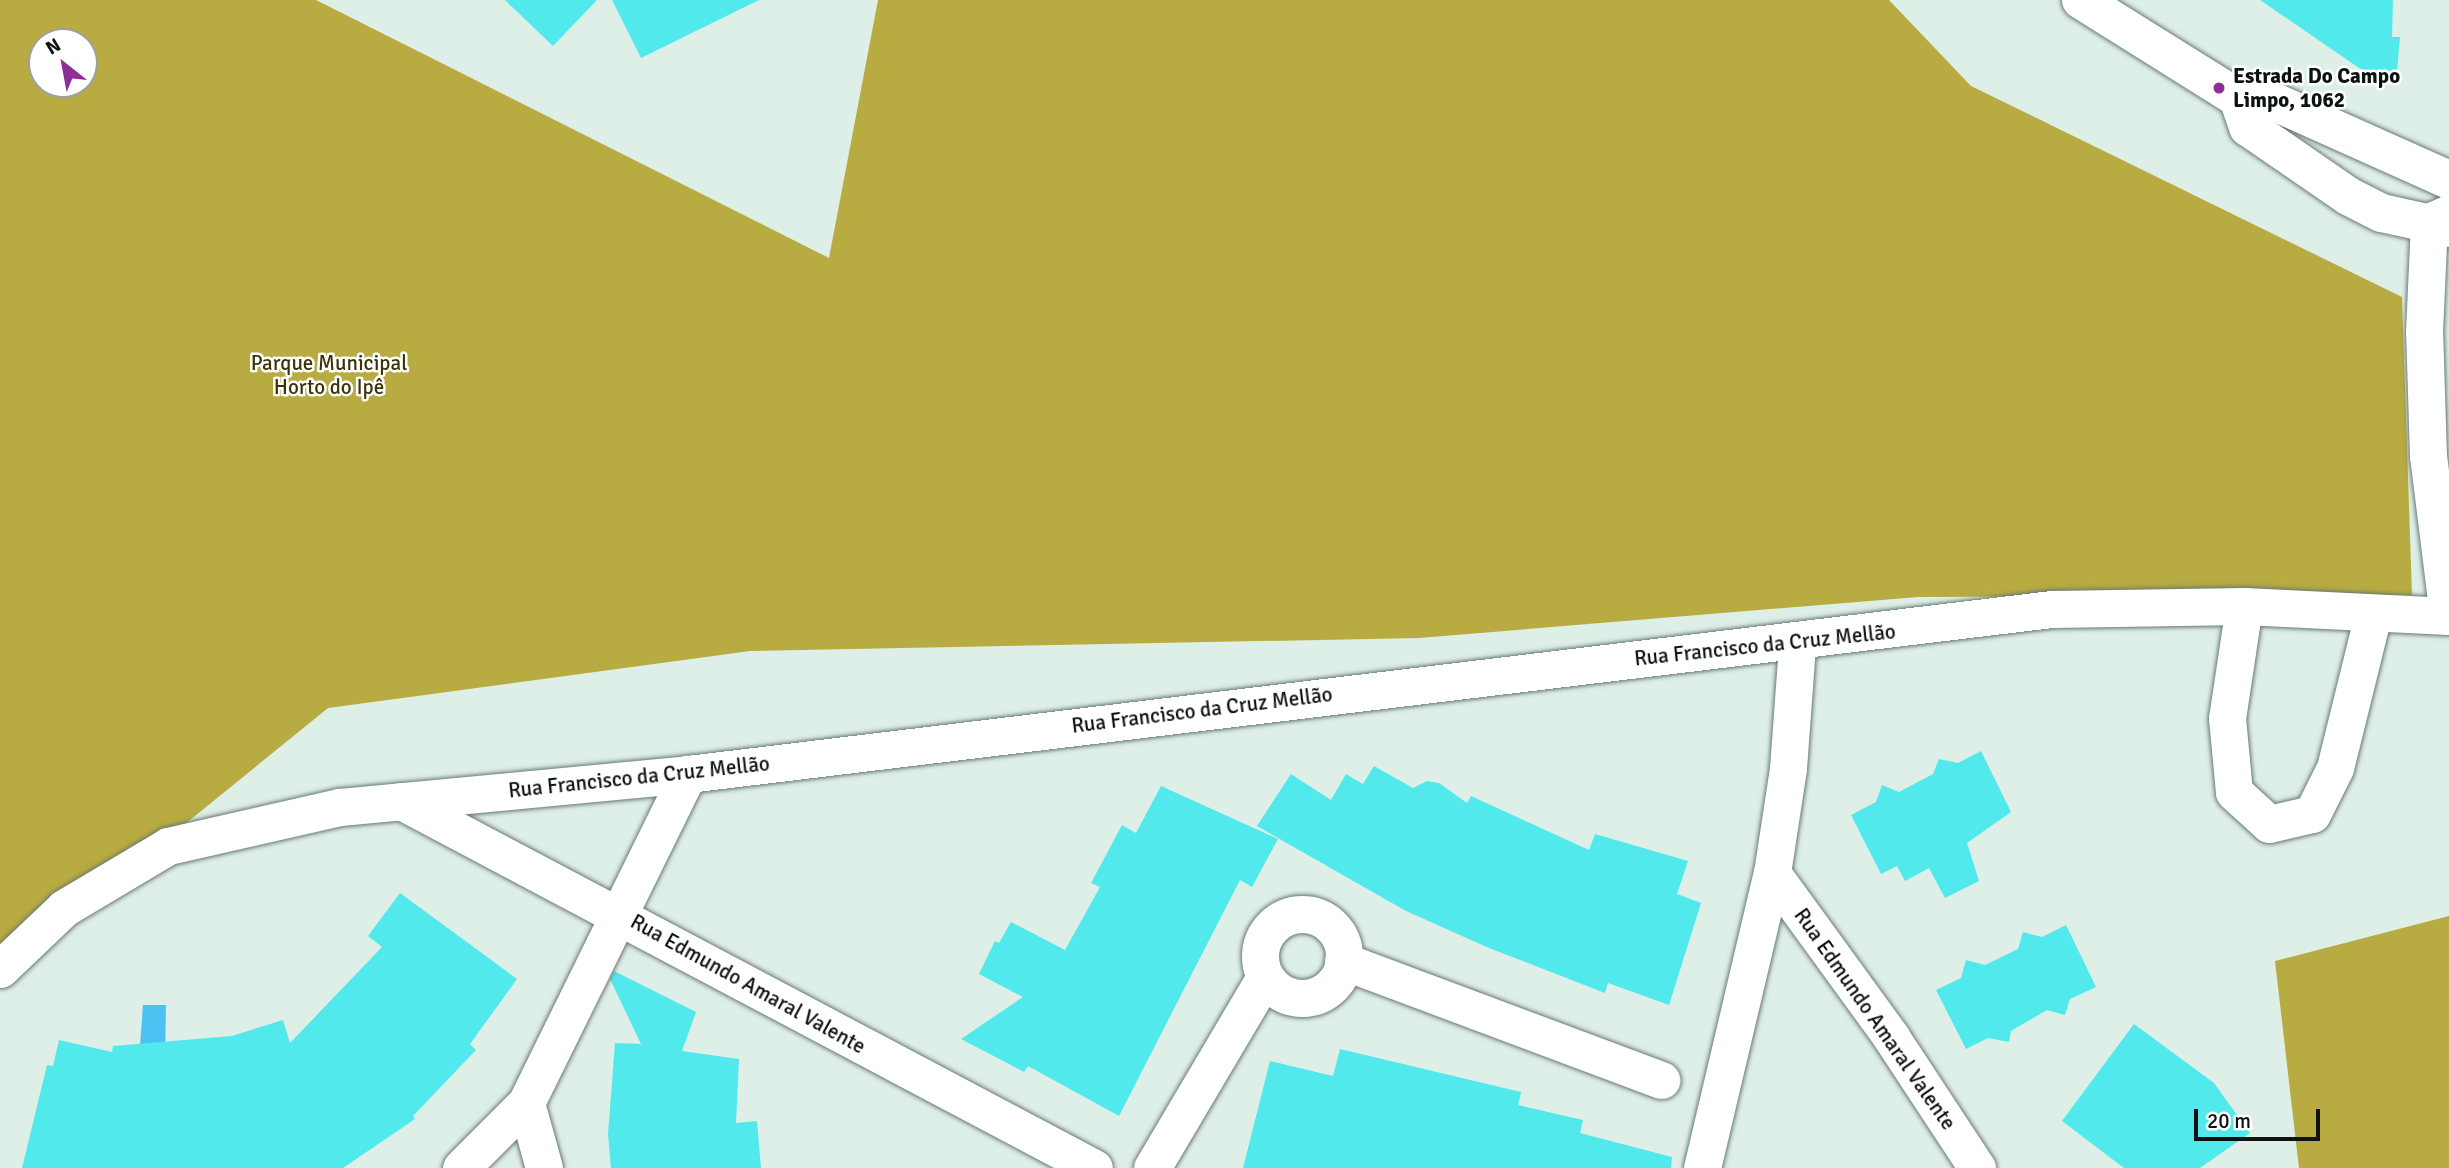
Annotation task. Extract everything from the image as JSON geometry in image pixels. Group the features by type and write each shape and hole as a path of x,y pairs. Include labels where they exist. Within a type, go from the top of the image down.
{"main road":[{"path":"2081,0 2238,98 2268,99 2449,180"},
{"path":"2238,98 2248,127 2348,196 2382,213 2442,221"}],"street":[{"path":"2442,221 2424,414 2449,616"},
{"path":"2244,606 2227,718 2234,792 2269,824 2312,814 2335,768 2374,614"},
{"name":"Rua Francisco da Cruz Mellão","path":"0,969 64,908 111,875 168,846 256,823 401,802 688,774 1067,725 1797,644 2052,609 2244,606 2449,616"},
{"name":"Rua Edmundo Amaral Valente","path":"1702,1168 1772,873 1788,768 1797,644"},
{"path":"461,1168 526,1103 688,774"},
{"name":"Rua Edmundo Amaral Valente","path":"401,802 618,912 781,1005 1094,1168"},
{"name":"Rua Edmundo Amaral Valente","path":"1772,873 1891,1037 1977,1168"},
{"path":"1302,914 1334,928 1343,961 1338,978 1310,997 1277,990 1265,977 1261,943 1270,928 1302,914"},
{"path":"1343,961 1661,1080"},
{"path":"1152,1168 1265,977"},
{"path":"526,1103 544,1168"}],"green space":[{"name":"Parque Municipal Horto do Ipê","path":"0,0 316,0 829,258 878,0 1889,0 1971,86 2402,297 2412,595 1918,597 1419,638 750,651 328,708 0,974"},
{"path":"2449,916 2449,1168 2299,1168 2275,961"}],"water":[{"path":"143,1005 166,1005 165,1059 140,1046"}],"building":[{"path":"505,0 597,0 553,46"},
{"path":"612,0 759,0 641,58"},
{"path":"2260,0 2393,0 2392,37 2400,37 2396,83 2361,81 2362,70"},
{"path":"1981,751 2011,812 1967,843 1979,881 1945,898 1929,868 1905,881 1897,866 1881,874 1851,815 1876,802 1882,785 1899,792 1933,774 1939,759 1958,763"},
{"path":"1374,766 1413,788 1427,781 1439,783 1467,803 1471,796 1589,850 1595,834 1688,861 1677,894 1701,903 1669,1005 1608,983 1605,993 1489,948 1406,911 1257,826 1291,774 1331,800 1346,774 1363,784"},
{"path":"1161,786 1278,839 1252,887 1240,880 1119,1116 1028,1066 1024,1072 961,1039 1023,997 979,974 995,941 999,943 1011,922 1065,950 1100,887 1091,883 1122,825 1136,833"},
{"path":"400,893 517,979 470,1044 476,1050 413,1116 415,1119 343,1168 22,1168 47,1065 53,1066 59,1040 112,1052 113,1046 232,1036 283,1020 290,1043 382,947 368,936"},
{"path":"2066,925 2096,987 2070,999 2065,1015 2047,1010 2011,1031 2009,1042 1988,1038 1966,1049 1936,990 1961,978 1966,960 1985,965 2018,949 2023,932 2042,937"},
{"path":"614,971 696,1012 682,1051 739,1059 736,1123 757,1121 761,1168 611,1168 608,1134 615,1043 641,1044 610,979"},
{"path":"2134,1024 2214,1083 2250,1133 2200,1168 2124,1168 2062,1121"},
{"path":"1340,1049 1521,1092 1518,1105 1583,1120 1580,1133 1672,1157 1671,1168 1243,1168 1270,1061 1333,1076"}],"place":[{"name":"Estrada Do Campo Limpo, 1062","path":"2219,88"}]}
